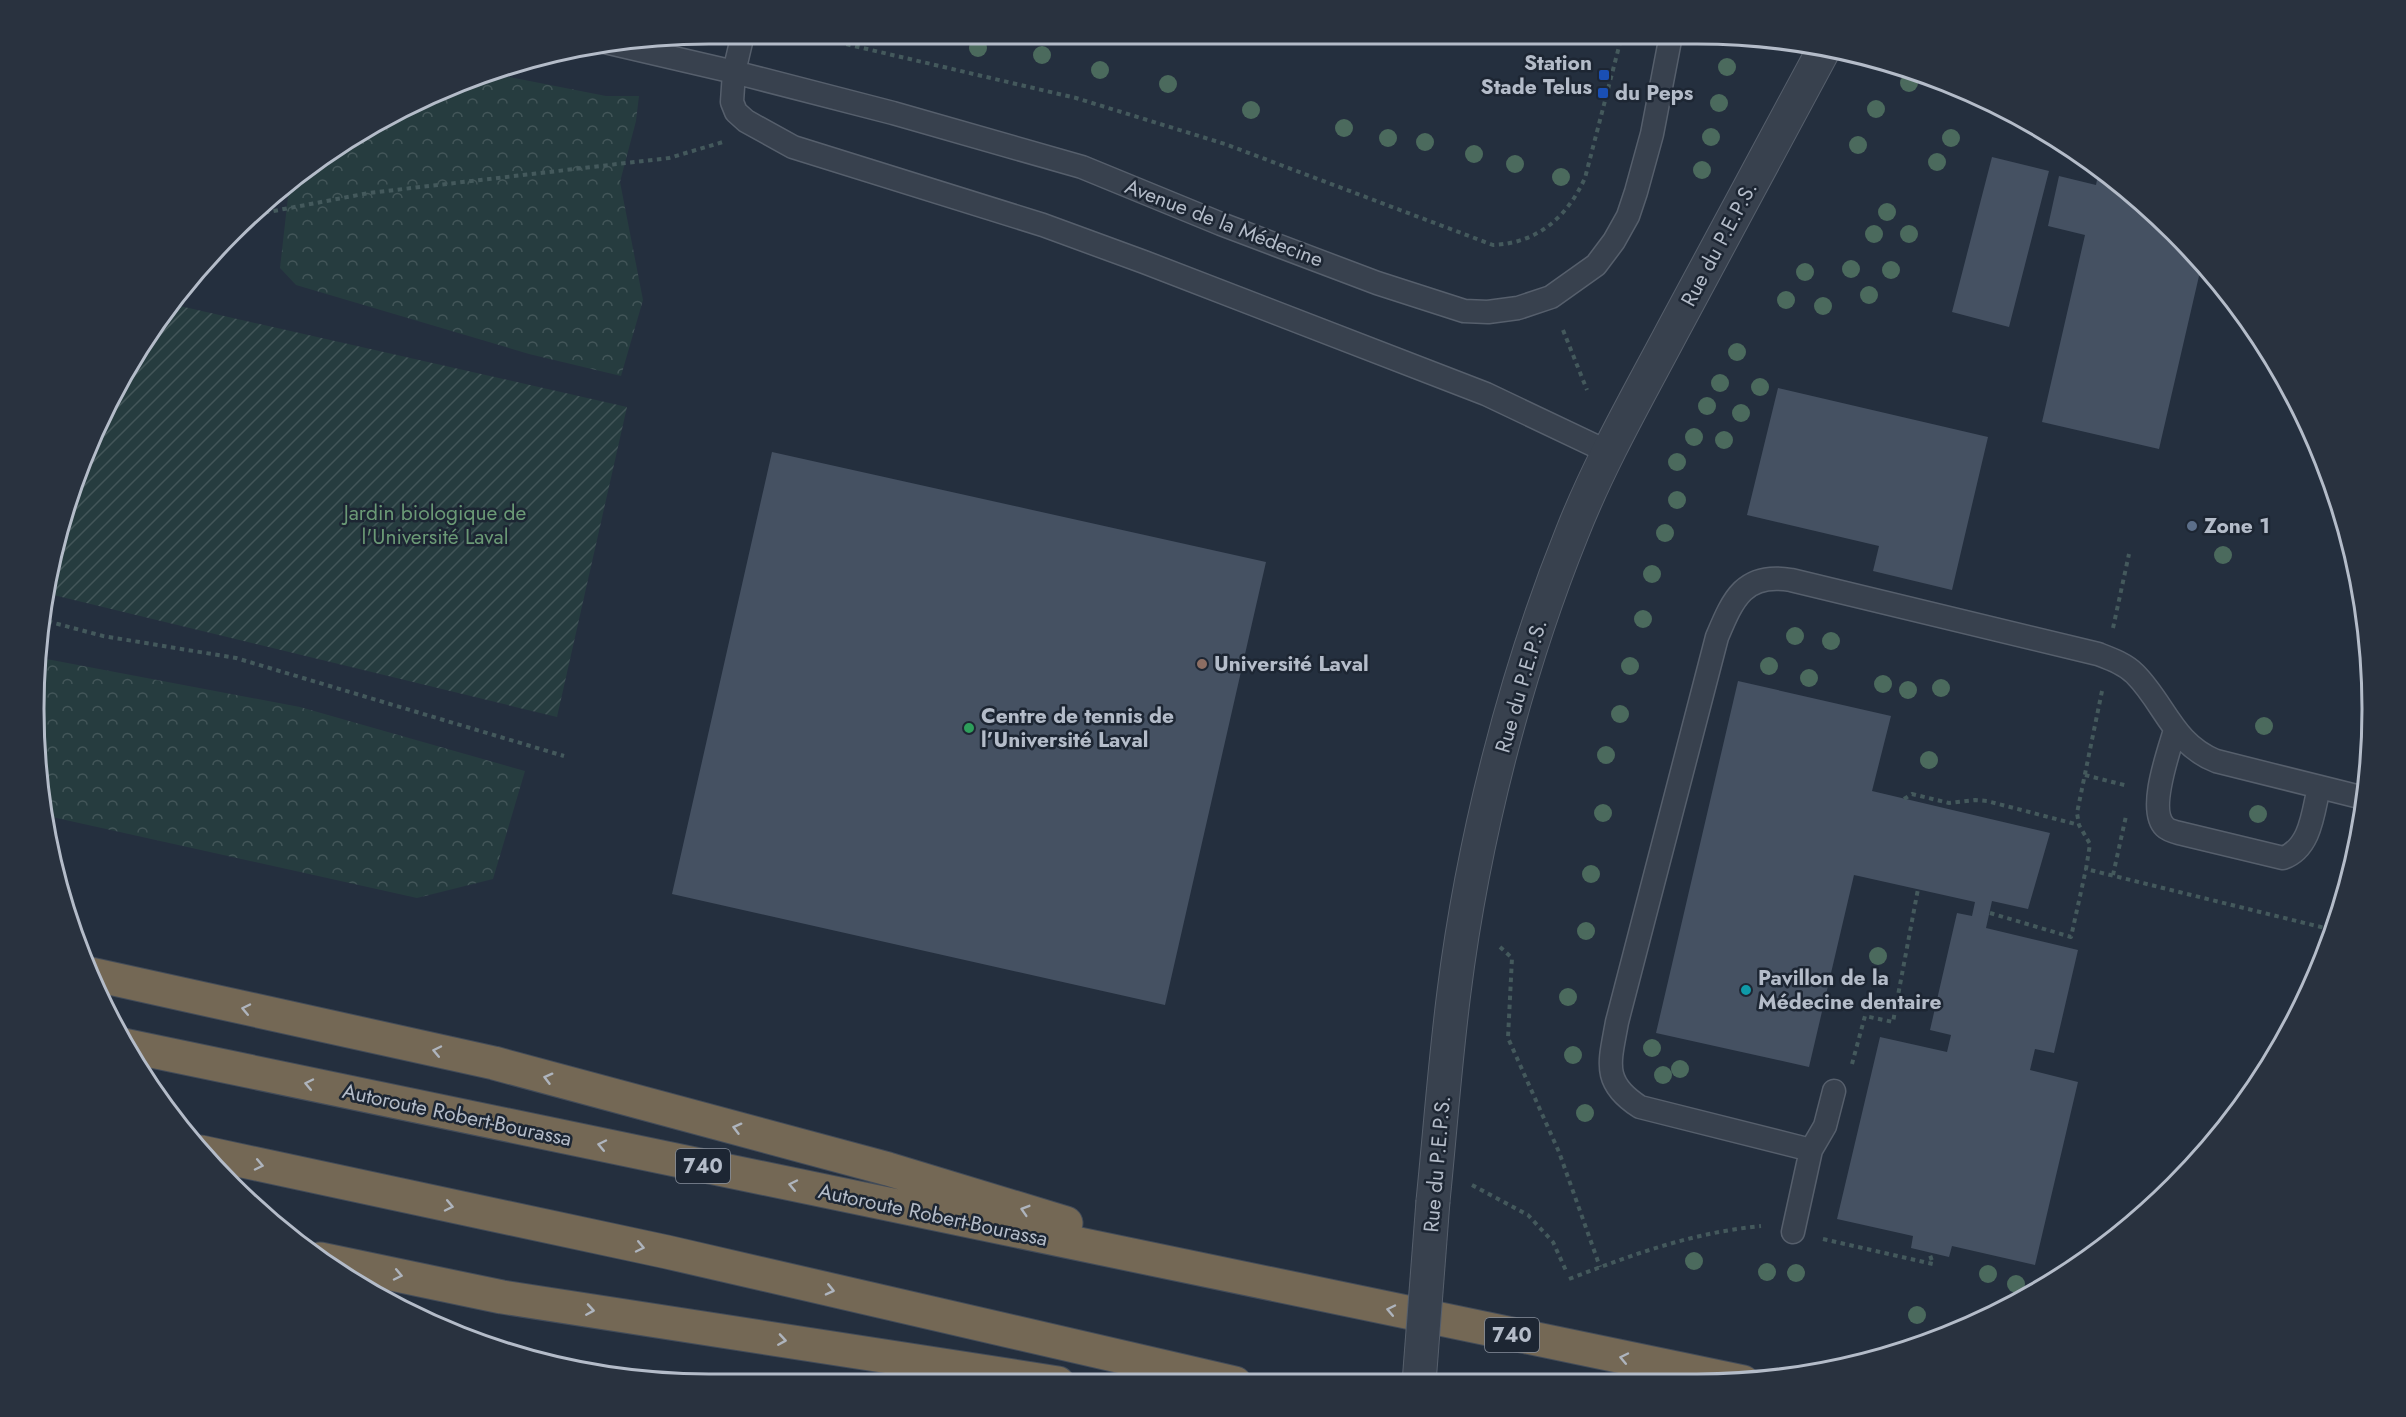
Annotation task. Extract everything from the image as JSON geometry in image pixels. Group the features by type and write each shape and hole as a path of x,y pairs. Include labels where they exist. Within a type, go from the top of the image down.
{"highway":[{"path":"100,976 494,1063 888,1169 1282,1288"},
{"name":"Autoroute Robert-Bourassa","path":"137,1048 1703,1374"},
{"path":"217,1155 678,1255 1196,1374"},
{"path":"344,1264 502,1297 1000,1374"}],"street":[{"name":"Rue du P.E.P.S.","path":"1420,1374 1433,1202 1454,992 1471,890 1493,784 1522,678 1544,606 1572,531 1608,453 1821,55"}],"lane":[{"path":"741,44 734,72 732,102 736,112 746,121 793,147 1042,225 1319,329 1486,394 1608,453"},
{"name":"Avenue de la Médecine","path":"631,48 893,113 1082,167 1221,224 1377,283 1464,311 1488,312 1518,308 1551,297 1596,265 1614,241 1628,216 1652,134 1669,44"},
{"path":"1811,1150 1640,1107 1624,1097 1615,1084 1610,1064 1617,1022 1717,637 1730,606 1741,592 1756,581 1773,577 1791,580 2098,654 2120,663 2134,673 2175,730 2202,756 2357,796"},
{"path":"2175,730 2158,798 2157,813 2165,827 2179,833 2283,858 2292,854 2302,843 2308,830 2319,787"},
{"path":"1794,1227 1811,1150 1825,1125 1834,1091"}],"path":[{"path":"846,44 1076,98 1225,144 1493,245 1525,239 1545,228 1562,216 1576,197 1585,178 1620,44"},
{"path":"266,212 369,193 669,158 732,140 746,121"},
{"path":"1563,330 1587,390"},
{"path":"49,622 103,636 236,658 564,756"},
{"path":"2085,775 2125,784 2131,790"},
{"path":"1904,799 1912,794 1949,803 1987,801 2079,825"},
{"path":"2113,875 2128,807"},
{"path":"1990,913 2070,937 2086,868"},
{"path":"1852,1065 1865,1016 1893,1022 1918,889"},
{"path":"1500,947 1512,958 1508,1038 1559,1152 1600,1267"},
{"path":"1477,1186 1528,1215 1553,1242 1567,1273"},
{"path":"1569,1279 1689,1237 1741,1228 1794,1227 1933,1264 1929,1252"}],"green space":[{"path":"504,76 606,96 639,96 636,121 620,182 643,300 621,376 529,354 296,285 280,268 288,194 339,156 414,112 454,94"},
{"name":"Jardin biologique de l'Université Laval","path":"180,306 627,407 557,717 53,595 66,536 94,454 133,376"},
{"path":"46,659 300,707 525,771 493,879 417,898 53,817 45,752"}],"building":[{"path":"1992,157 2049,171 2009,327 1952,312"},
{"path":"2059,176 2096,185 2097,178 2136,209 2168,238 2200,273 2159,449 2042,422 2085,235 2048,226"},
{"path":"1778,388 1988,437 1952,590 1873,571 1879,546 1747,515"},
{"name":"Centre de tennis de l’Université Laval","path":"772,452 1266,562 1165,1005 672,894"},
{"name":"Pavillon de la Médecine dentaire","path":"1738,681 1891,716 1872,791 2050,833 2028,909 1992,901 1986,928 2078,950 2054,1053 2035,1049 2030,1070 2078,1082 2035,1265 1952,1246 1949,1257 1911,1248 1913,1236 1837,1219 1880,1037 1947,1052 1951,1035 1930,1030 1957,913 1972,916 1975,902 1854,875 1809,1067 1656,1033"}],"place":[{"name":"Station Stade Telus","path":"1604,75"},
{"name":"du Peps","path":"1603,93"},
{"name":"Zone 1","path":"2192,526"},
{"name":"Université Laval","path":"1202,664"},
{"name":"Centre de tennis de l’Université Laval","path":"969,728"},
{"name":"Pavillon de la Médecine dentaire","path":"1746,990"}]}
